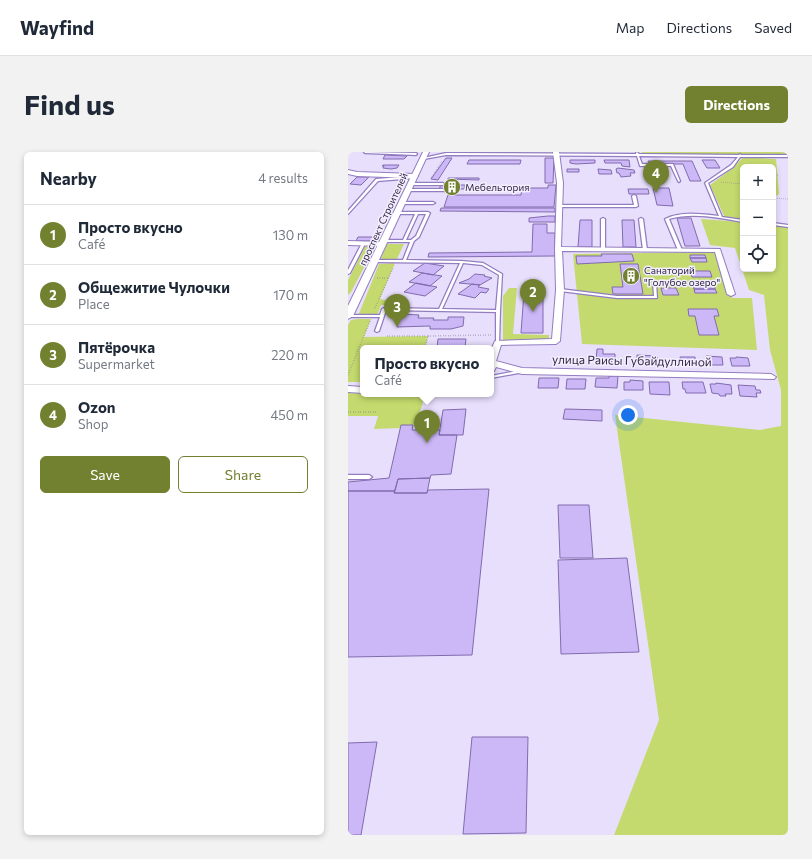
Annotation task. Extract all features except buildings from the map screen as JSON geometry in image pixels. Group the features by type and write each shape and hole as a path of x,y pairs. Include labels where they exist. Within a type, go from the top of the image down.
{"street":[{"path":"494,355 498,343 556,341 560,290 558,249 560,183 556,153"},
{"name":"проспект Строителей","path":"348,316 413,180 422,155"},
{"path":"351,174 413,180"},
{"path":"348,243 384,243"},
{"path":"558,249 718,250 731,294"},
{"name":"улица Раисы Губайдуллиной","path":"494,362 522,370 771,377"},
{"path":"348,389 360,390"}],"lane":[{"path":"365,152 422,155 637,153 788,156"},
{"path":"637,153 641,165 672,165 679,181"},
{"path":"721,218 706,184 708,181 732,166 740,155"},
{"path":"348,213 377,180 413,180 443,184"},
{"path":"413,180 445,190"},
{"path":"559,206 636,206 634,196"},
{"path":"401,203 433,203"},
{"path":"397,213 428,213 417,237 412,241 404,261"},
{"path":"404,241 416,213"},
{"path":"680,250 667,219 674,216 721,218 740,221"},
{"path":"603,250 604,219"},
{"path":"641,219 645,250"},
{"path":"776,224 788,226"},
{"path":"384,243 412,241"},
{"path":"348,273 363,244"},
{"path":"375,261 462,262 483,264 501,275 498,311 498,343"},
{"path":"440,310 462,262"},
{"path":"560,290 617,297 656,296 654,283"},
{"path":"377,331 384,310 498,311"},
{"path":"348,316 382,316"},
{"path":"494,376 522,370"},
{"path":"348,477 369,478"}],"path":[{"path":"708,181 740,184"},
{"path":"776,198 788,199"},
{"path":"360,345 396,261"},
{"path":"374,278 388,278"},
{"path":"387,336 498,335"},
{"path":"426,345 428,336"},
{"path":"348,375 360,346"},
{"path":"348,412 376,412"}],"green space":[{"path":"642,152 788,152 788,155 642,154"},
{"path":"743,157 776,159 779,194 776,196 776,164 740,164 740,220 725,218 710,185 733,168"},
{"path":"701,219 740,222 740,263 735,248 710,245"},
{"path":"776,226 788,228 788,835 614,835 659,720 615,415 760,430 781,426 781,390 770,350 764,295 749,290 743,272 776,272"},
{"path":"387,244 404,244 396,261 380,261"},
{"path":"365,247 375,247 348,295 348,280"},
{"path":"718,252 732,298 752,298 757,350 582,344 573,254"},
{"path":"395,263 380,299 389,301 387,305 381,305 377,316 358,316 379,264"},
{"path":"509,288 517,288 513,334 549,335 549,340 503,341 503,296"},
{"path":"371,319 364,337 428,336 426,345 360,345 360,382 348,382 348,325 351,320"},
{"path":"348,393 360,393 360,397 424,397 418,419 413,425 401,425 400,428 374,429 378,416 348,416"}],"place":[{"name":"Мебельтория","path":"452,187"},
{"name":"Ozon","path":"656,193"},
{"name":"Санаторий \"Голубое озеро\"","path":"631,276"},
{"name":"Общежитие Чулочки","path":"533,312"},
{"name":"Пятёрочка","path":"397,327"},
{"name":"Просто вкусно","path":"427,443"}]}
